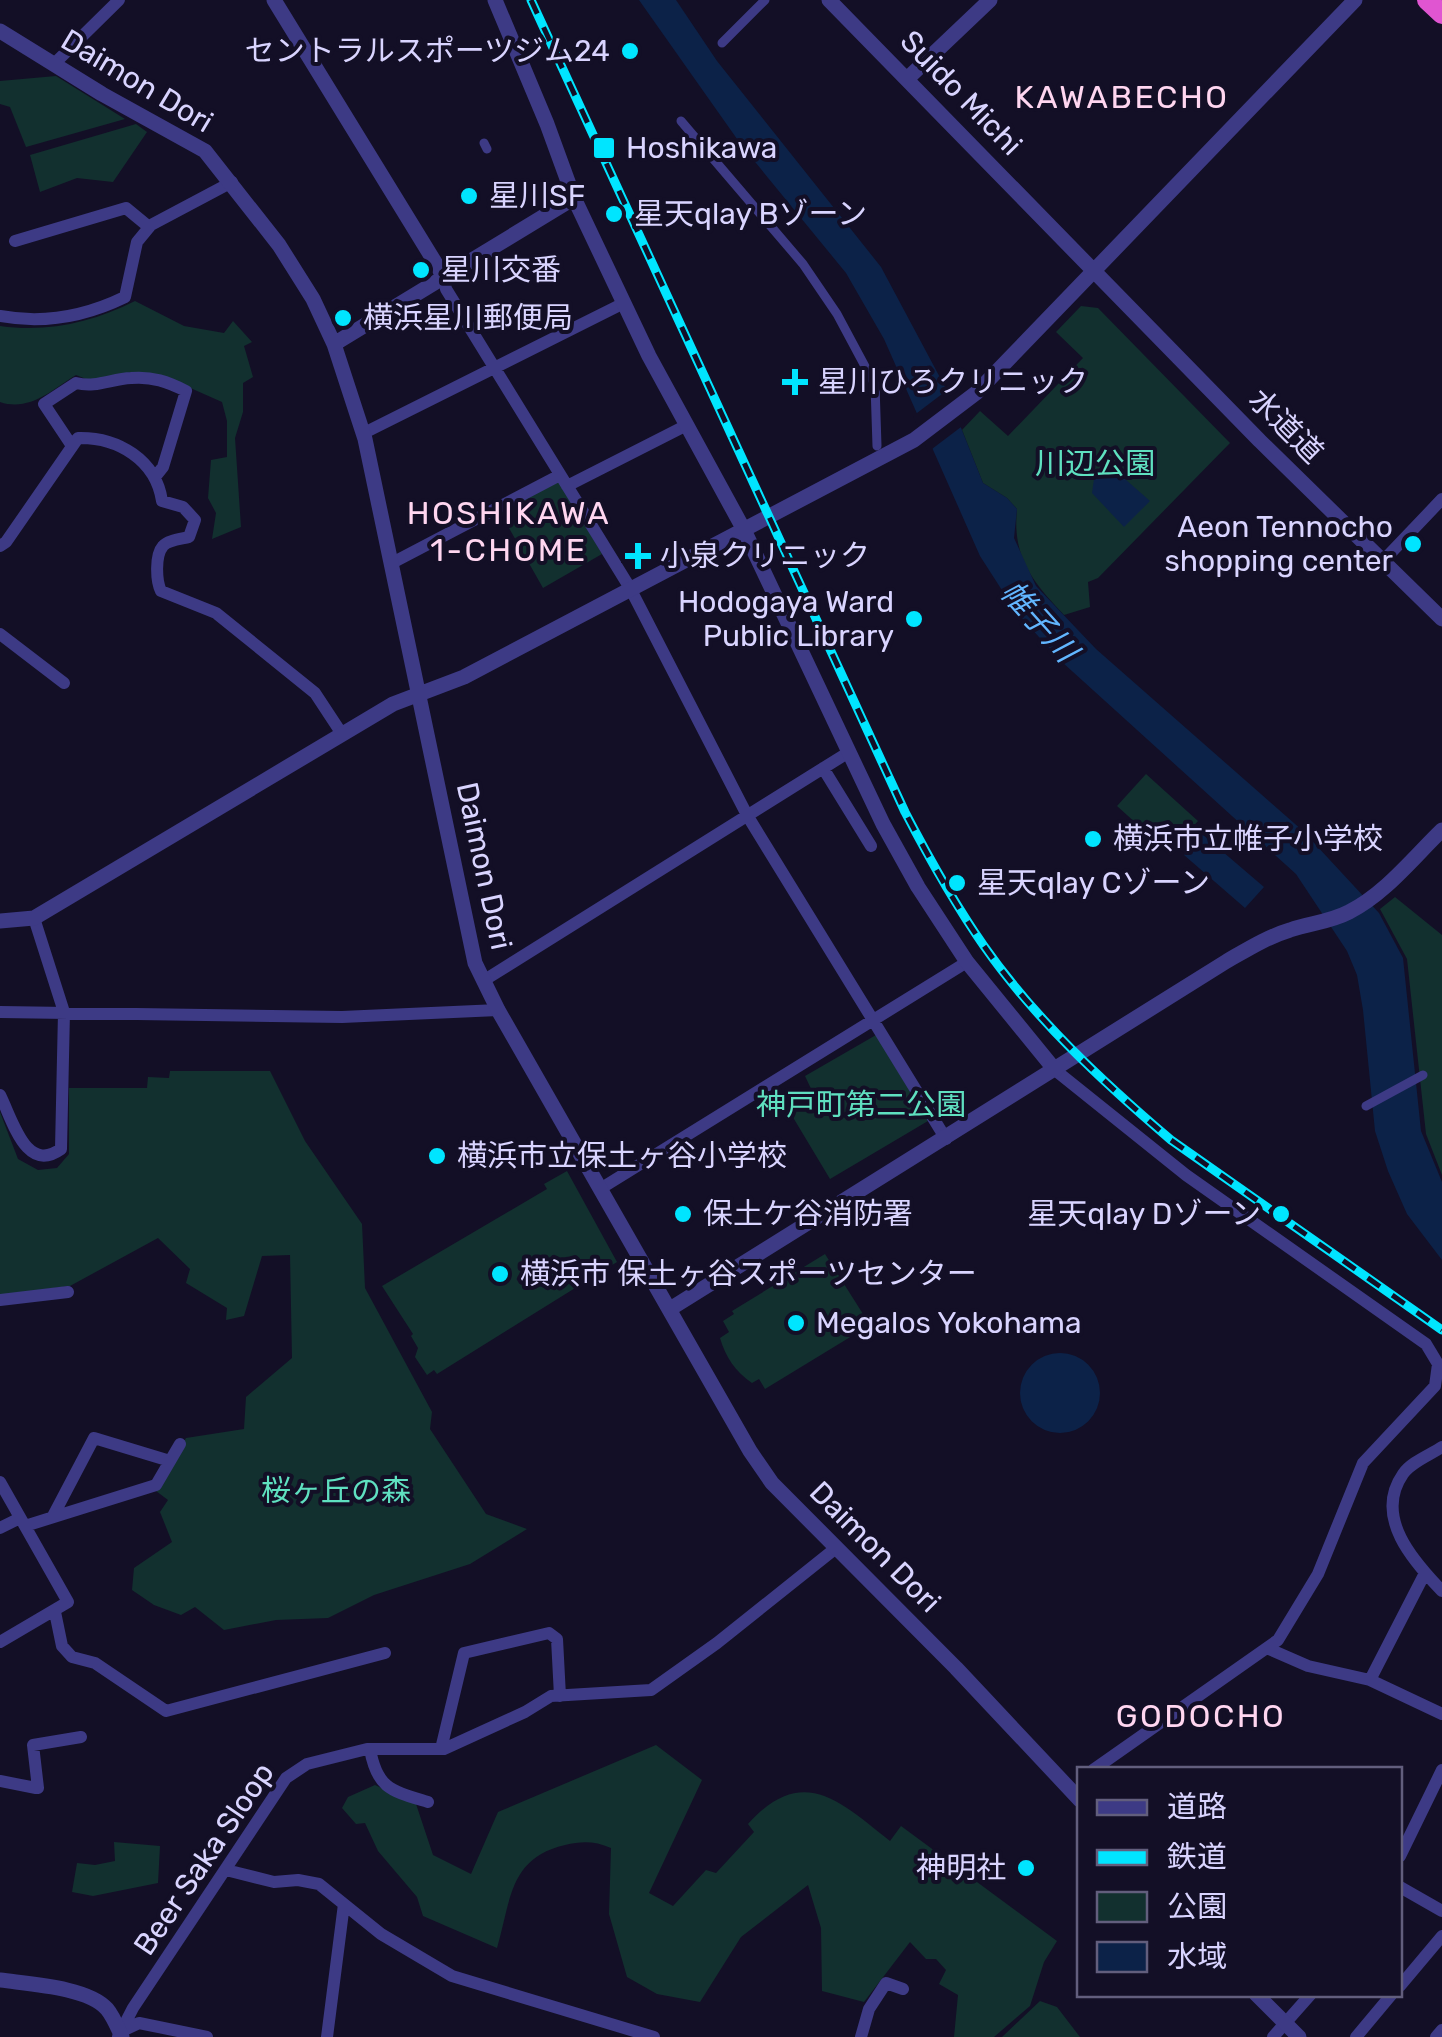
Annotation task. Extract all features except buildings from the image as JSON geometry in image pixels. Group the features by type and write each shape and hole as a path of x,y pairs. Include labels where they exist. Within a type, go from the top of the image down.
{"highway":[{"path":"1427,0 1442,14"}],"street":[{"path":"55,63 119,0"},
{"path":"274,0 630,588 747,814 946,1139"},
{"path":"495,0 574,198 624,304 744,530 918,887 967,962 1055,1070 1186,1175 1438,1355 1436,1386 1363,1463 1318,1574 1278,1640 1097,1767"},
{"path":"722,43 765,0"},
{"name":"Suido Michi","path":"828,0 1093,270"},
{"path":"908,78 990,0"},
{"path":"0,921 34,918 393,704 464,677 914,440 962,405 1355,0"},
{"name":"Daimon Dori","path":"0,31 205,151 232,182 304,285 334,344 364,433 475,963 483,981 772,1483 1076,1788"},
{"path":"681,121 804,264 837,314 875,385 877,446"},
{"path":"0,316 70,317 125,298 138,242 149,227 232,182"},
{"path":"726,194 736,187"},
{"path":"334,344 574,198"},
{"path":"15,241 126,208 149,227"},
{"name":"水道道","path":"1093,270 1442,619"},
{"path":"364,433 624,304"},
{"path":"72,446 44,404 76,383 91,387 130,378 160,379 186,390 163,467 155,476"},
{"path":"392,562 687,425"},
{"path":"0,546 78,438 99,438 148,464 162,501 183,507 195,520 189,537 160,549 157,582 161,591 216,612 315,693 342,734"},
{"path":"1383,561 1442,499"},
{"path":"0,634 64,683"},
{"path":"483,981 849,752"},
{"path":"823,768 871,846"},
{"path":"670,1309 1267,938 1321,924 1352,910 1377,892 1442,830"},
{"path":"0,1095 28,1151 40,1157 50,1156 61,1148 64,1012 34,918"},
{"path":"600,1189 967,962"},
{"path":"0,1012 342,1017 498,1010"},
{"path":"1366,1106 1422,1076"},
{"path":"0,1300 68,1292"},
{"path":"53,1516 94,1438 170,1461"},
{"path":"0,1528 156,1485 180,1444"},
{"path":"1442,1447 1404,1472 1396,1490 1395,1515 1400,1541 1442,1592"},
{"path":"0,1482 68,1602 0,1642"},
{"name":"Beer Saka Sloop","path":"120,2035 132,2008 286,1778 298,1767 370,1749 441,1748 525,1712 552,1696 650,1690 836,1548"},
{"path":"1370,1680 1424,1573"},
{"path":"55,1612 62,1646 72,1658 95,1663 166,1712 385,1653"},
{"path":"441,1748 458,1657 464,1653 549,1633 557,1640 560,1696"},
{"path":"1269,1649 1308,1666 1370,1680 1442,1714"},
{"path":"61,1725 64,1740"},
{"path":"0,1780 37,1788 33,1746 80,1737"},
{"path":"370,1749 374,1771 382,1783 400,1794 428,1802"},
{"path":"1402,1852 1442,1770"},
{"path":"226,1870 274,1882 298,1880 318,1884 381,1934 452,1976 654,2037"},
{"path":"1402,1888 1442,1911"},
{"path":"327,2037 344,1904"},
{"path":"1402,1984 1442,1936"},
{"path":"0,1980 91,1998 106,2007 120,2035 139,2023 208,2037"},
{"path":"861,2037 869,2008 886,1983 902,1988"},
{"path":"1258,1997 1279,2031 1299,2037"},
{"path":"1279,2031 1308,1997"},
{"path":"1356,2037 1389,1997"},
{"path":"1436,2037 1442,2030"}],"green space":[{"path":"56,76 125,119 26,147 10,107 0,104 0,81"},
{"path":"136,124 147,132 113,182 77,178 40,192 30,155"},
{"path":"135,301 184,326 224,333 233,321 252,342 244,346 253,377 243,383 243,412 235,438 241,527 212,539 216,513 208,498 211,460 227,457 227,421 222,402 161,375 91,381 76,375 30,402 0,402 0,326 70,324"},
{"name":"川辺公園","path":"1081,306 1098,308 1230,443 1098,578 1088,582 1090,607 1064,615 1042,591 1021,555 1017,509 983,483 962,430 980,411 1008,436 1083,358 1056,332"},
{"path":"558,479 602,554 543,588 500,512"},
{"path":"1146,774 1198,821 1169,853 1117,806"},
{"path":"1395,897 1442,935 1442,1175 1426,1134 1407,959 1380,909"},
{"name":"神戸町第二公園","path":"876,1035 928,1121 830,1179 788,1109 813,1093 805,1076"},
{"name":"桜ヶ丘の森","path":"170,1071 270,1071 305,1141 362,1224 365,1288 432,1412 430,1429 486,1514 527,1529 470,1564 374,1595 328,1618 276,1620 224,1630 195,1607 181,1615 154,1605 132,1590 134,1568 172,1542 160,1512 168,1500 156,1491 186,1438 244,1429 246,1397 292,1358 290,1255 262,1256 244,1316 226,1320 227,1308 186,1283 190,1269 158,1238 70,1286 0,1295 0,1112 18,1159 38,1170 57,1168 69,1154 69,1088 147,1088 148,1077 169,1078"},
{"name":"横浜市 保土ヶ谷スポーツセンター","path":"567,1171 617,1262 437,1374 434,1370 427,1375 415,1357 418,1348 413,1334 382,1286 547,1189 544,1184"},
{"name":"Megalos Yokohama","path":"825,1254 870,1325 765,1389 759,1379 752,1383 725,1352 720,1338 729,1332 723,1321 734,1314 732,1311"},
{"path":"656,1745 702,1780 649,1893 673,1906 706,1870 716,1873 754,1832 748,1824 768,1806 803,1792 820,1795 854,1813 890,1841 901,1826 1057,1941 1044,1962 1030,2006 994,2037 954,2037 958,1995 939,1984 946,1970 936,1959 926,1959 910,1942 864,2002 822,1991 821,1928 808,1885 741,1937 700,2002 657,1994 627,1977 609,1914 611,1848 594,1843 571,1844 533,1860 515,1883 497,1948 423,1916 417,1897 378,1851 365,1823 356,1824 342,1808 348,1797 375,1785 416,1804 433,1855 471,1874 498,1812"},
{"path":"114,1842 160,1846 158,1883 93,1896 72,1892 77,1863 115,1861"},
{"path":"1040,2001 1057,2007 1080,2037 1002,2037"}],"water":[{"name":"帷子川","path":"639,0 676,0 717,61 881,267 944,385 983,483 1017,509 1014,538 1036,586 1096,649 1303,831 1379,913 1403,958 1421,1131 1442,1182 1442,1260 1407,1214 1375,1131 1363,1010 1357,975 1347,951 1296,874 1062,662 1016,612 980,556 884,339 846,273 742,146"},
{"path":"1108,464 1150,501 1124,527 1092,493 1094,479"},
{"path":"1202,834 1264,887 1245,908 1184,855"},
{"path":"1060,1353 1075,1356 1088,1365 1097,1378 1097,1408 1088,1421 1075,1430 1060,1433 1045,1430 1032,1421 1023,1408 1020,1393 1023,1378 1032,1365 1045,1356"}],"pier":[{"path":"950,388 965,424 928,452 913,416"}],"railway":[{"path":"531,0 905,812 984,946 1071,1049 1171,1140 1442,1330"}],"place":[{"name":"セントラルスポーツジム24","path":"630,51"},
{"name":"Hoshikawa","path":"604,148"},
{"name":"星川SF","path":"469,196"},
{"name":"星天qlay Bゾーン","path":"614,214"},
{"name":"星川交番","path":"421,270"},
{"name":"横浜星川郵便局","path":"343,318"},
{"name":"星川ひろクリニック","path":"795,382"},
{"name":"Aeon Tennocho shopping center","path":"1413,544"},
{"name":"小泉クリニック","path":"638,556"},
{"name":"Hodogaya Ward Public Library","path":"914,619"},
{"name":"横浜市立帷子小学校","path":"1093,839"},
{"name":"星天qlay Cゾーン","path":"957,883"},
{"name":"横浜市立保土ヶ谷小学校","path":"437,1156"},
{"name":"保土ケ谷消防署","path":"683,1214"},
{"name":"星天qlay Dゾーン","path":"1281,1214"},
{"name":"横浜市 保土ヶ谷スポーツセンター","path":"500,1274"},
{"name":"Megalos Yokohama","path":"796,1323"},
{"name":"神明社","path":"1026,1868"}],"district":[{"name":"KAWABECHO","path":"1122,97"},
{"name":"HOSHIKAWA 1-CHOME","path":"509,532"},
{"name":"GODOCHO","path":"1201,1716"}]}
